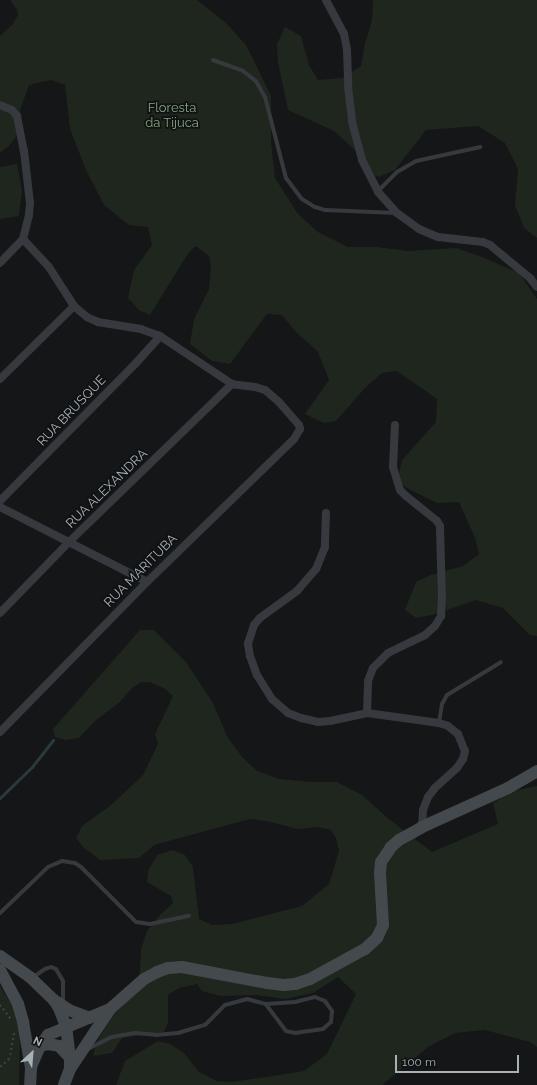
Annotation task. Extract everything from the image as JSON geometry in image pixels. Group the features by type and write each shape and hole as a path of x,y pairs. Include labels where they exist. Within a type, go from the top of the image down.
{"main road":[{"path":"64,1085 73,1060 110,1009 144,979 168,968 182,966 267,983 295,984 310,979 365,949 377,938 383,925 380,873 381,862 385,854 399,840 422,827 508,788 537,771"},
{"path":"0,956 31,978 59,1003 90,1018"},
{"path":"0,970 20,1010 31,1068 30,1085"},
{"path":"59,1003 66,1026 73,1060"},
{"path":"31,1068 40,1046 48,1035 66,1026 110,1009"},
{"path":"40,1046 48,1044 59,1046 73,1060"}],"street":[{"path":"326,0 344,34 347,50 348,87 352,122 362,160 378,191 397,213 419,229 438,237 483,242 490,245 530,278 537,287"},
{"path":"0,105 12,110 17,116 24,151 30,203 29,215 23,239 0,263"},
{"path":"23,239 50,267 74,306 87,317 98,322 141,329 160,336 232,384"},
{"path":"0,379 74,306"},
{"name":"RUA BRUSQUE","path":"0,501 136,363 160,336"},
{"name":"RUA MARITUBA","path":"0,732 147,582 294,439 300,429 299,425 279,402 265,390 232,384"},
{"name":"RUA ALEXANDRA","path":"0,613 70,541 232,384"},
{"path":"367,713 368,680 373,668 379,660 425,635 441,616 440,526 437,521 400,490 395,479 393,467 395,425"},
{"path":"0,507 70,541 147,582"},
{"path":"326,513 326,547 316,569 297,591 260,618 254,625 248,644 250,656 257,675 272,699 288,713 301,718 318,722 367,713 439,723 448,726 458,734 465,751 463,759 457,768 435,788 428,797 423,810 422,827"}],"lane":[{"path":"213,60 243,71 256,81 267,104 286,178 302,199 316,207 326,210 397,213"},
{"path":"378,191 390,178 406,166 416,162 480,148"},
{"path":"439,723 442,704 447,694 502,662"},
{"path":"0,912 48,867 62,861 75,863 136,922 150,924 189,916"},
{"path":"31,978 45,968 51,967 56,969 64,981 59,1003"},
{"path":"73,1060 112,1037 135,1033 156,1035 178,1033 205,1025 225,1005 247,999 266,1004 295,1002 315,997 325,1001 332,1011 331,1022 323,1029 296,1033 286,1031 266,1004"}],"path":[{"path":"0,1005 13,1022"},
{"path":"0,1067 8,1060 10,1055 15,1027"}],"green space":[{"name":"Floresta da Tijuca","path":"10,0 197,0 225,22 246,45 271,96 271,142 275,178 298,214 318,232 348,247 377,247 408,251 456,248 482,257 519,273 537,299 537,636 530,635 503,608 476,600 432,615 416,618 405,610 416,582 431,575 463,566 479,554 475,538 459,502 437,503 405,487 398,478 402,460 436,422 437,399 397,371 382,373 366,387 336,421 324,423 305,414 329,380 318,352 296,332 282,315 267,314 230,364 212,361 190,344 194,319 209,289 211,267 209,256 196,246 189,252 150,315 139,310 128,298 134,270 152,245 148,227 129,225 104,205 86,170 70,129 65,85 51,80 29,85 20,110 22,123 15,138 8,147 0,153 0,36 12,25 18,15 17,10"},
{"path":"373,0 537,0 537,238 524,228 515,205 518,169 505,143 478,126 426,130 395,170 379,177 371,174 354,149 334,131 288,110 278,63 277,44 285,27 301,36 309,65 318,80 342,78 361,66 365,43 372,20"},
{"path":"17,164 22,191 19,216 0,219 0,167"},
{"path":"140,630 154,630 186,662 213,703 227,736 242,757 257,771 280,779 310,782 337,782 362,795 389,819 432,852 498,824 493,803 513,791 537,786 537,1047 530,1042 485,1030 455,1033 428,1047 382,1085 116,1085 125,1061 158,1041 170,1044 184,1053 199,1072 217,1081 232,1082 304,1071 327,1054 356,994 338,977 313,993 285,999 256,995 221,996 202,991 197,984 179,988 168,995 168,1023 164,1032 122,1038 112,1053 93,1056 96,1043 111,1017 139,990 141,949 145,937 148,930 161,914 173,903 171,896 147,882 148,871 157,855 173,850 185,855 193,867 199,919 212,925 232,924 302,906 329,884 339,851 336,838 331,830 318,827 297,829 271,822 250,819 154,845 139,858 100,860 84,848 76,838 82,826 111,805 143,775 158,744 155,734 173,696 165,689 150,682 142,682 132,688 120,702 96,720 79,738 65,740 55,737 53,729"},
{"path":"0,986 14,1008 20,1036 19,1085 0,1085"}],"waterway":[{"path":"0,798 32,767 53,740"}]}
